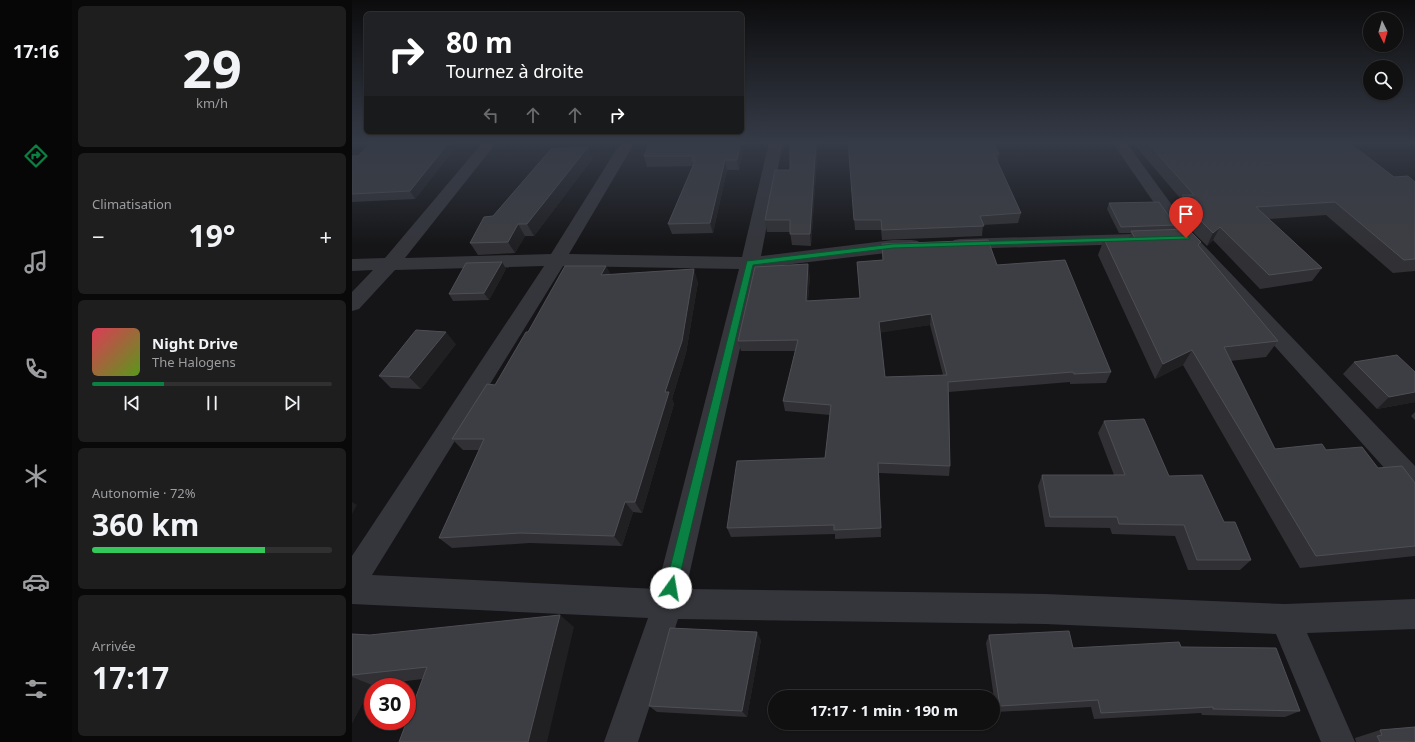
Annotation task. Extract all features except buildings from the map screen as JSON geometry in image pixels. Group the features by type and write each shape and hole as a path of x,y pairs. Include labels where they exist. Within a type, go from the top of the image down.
{"street":[{"path":"352,304 390,264 462,177"},
{"path":"352,582 557,260 607,177"},
{"path":"621,742 668,604 772,177"},
{"path":"1141,177 1179,238 1415,484"},
{"path":"352,264 557,260 750,263 893,246 1147,239"},
{"path":"352,589 668,604 1045,609 1285,619 1415,614"},
{"path":"1285,619 1338,742"}],"route":[{"path":"671,588 750,263 893,246 1186,238"}]}
